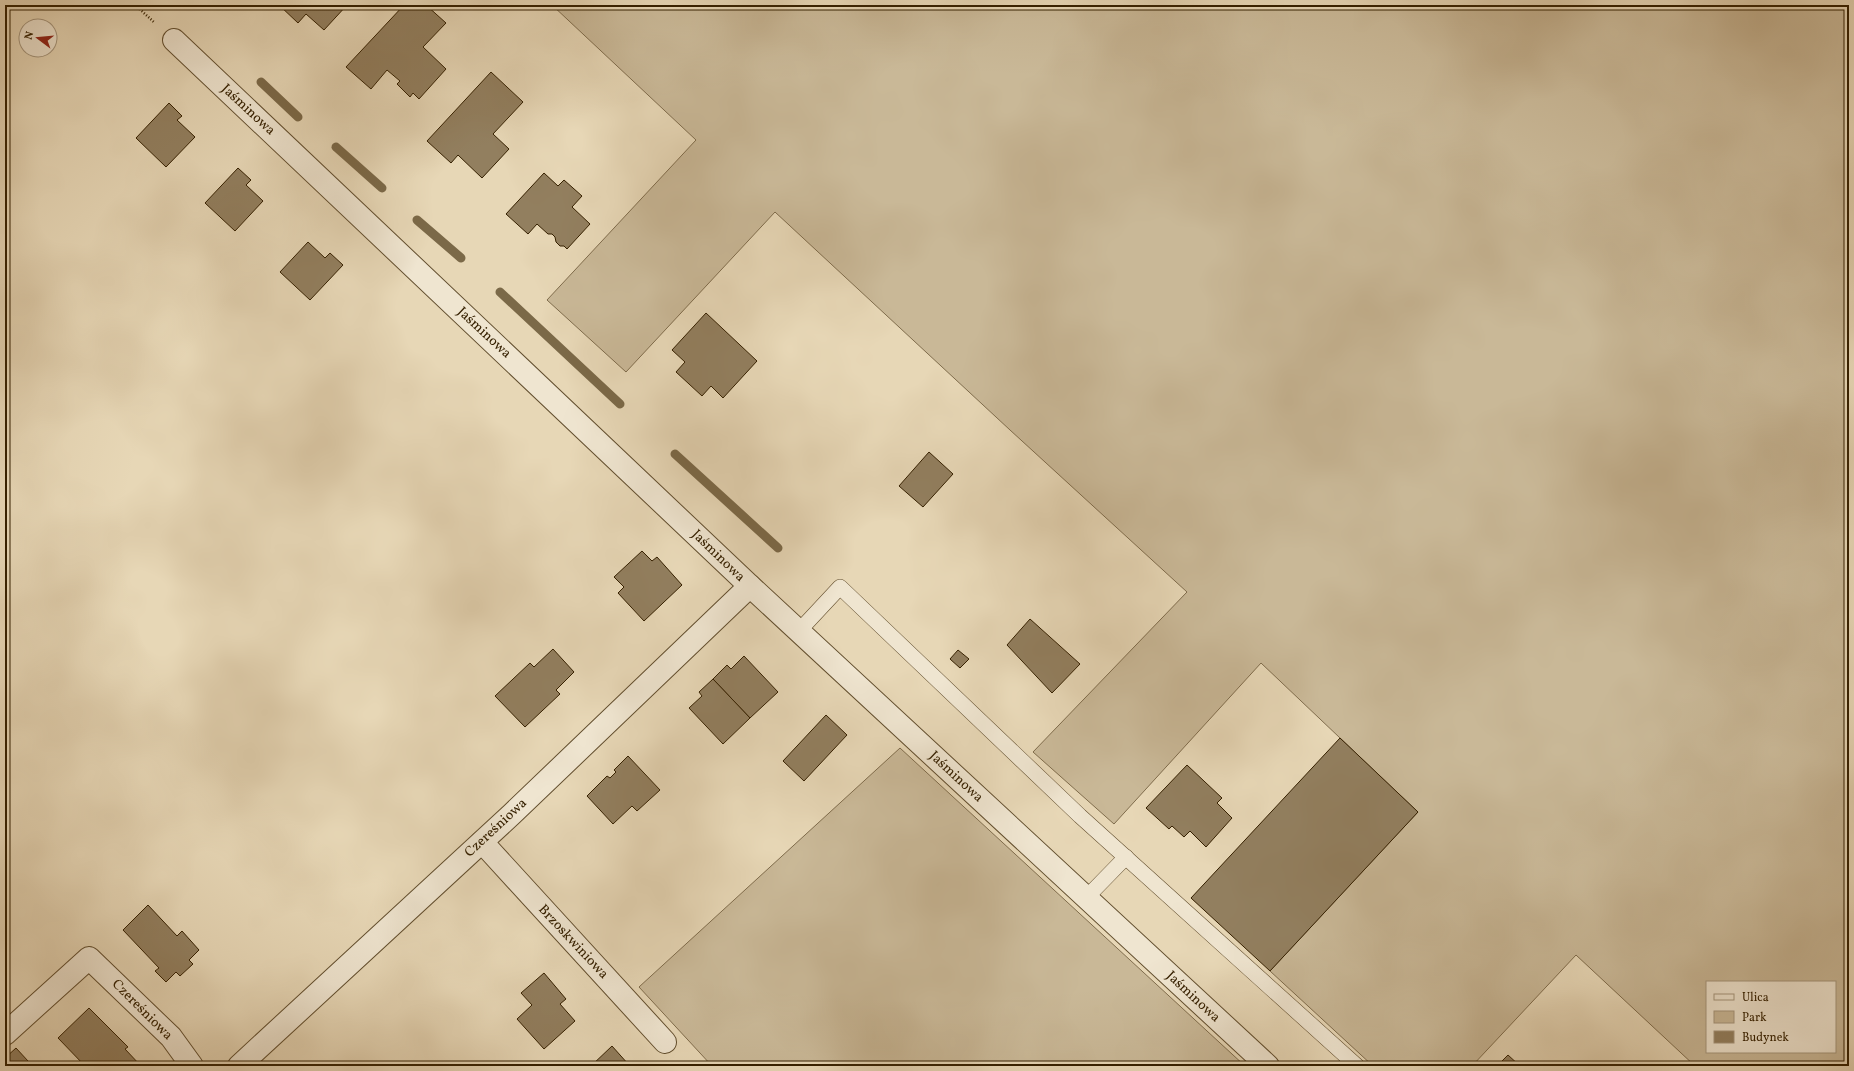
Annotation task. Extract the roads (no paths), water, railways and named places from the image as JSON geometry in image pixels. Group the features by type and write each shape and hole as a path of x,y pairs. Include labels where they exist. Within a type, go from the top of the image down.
{"street":[{"name":"Jaśminowa","path":"174,40 750,586 1268,1066"},
{"name":"Czereśniowa","path":"239,1066 482,842 750,586"},
{"name":"Brzoskwiniowa","path":"482,842 665,1042"},
{"name":"Czereśniowa","path":"5,1034 88,958 171,1037 192,1066"}],"lane":[{"path":"799,631 840,587 1080,816 1357,1066"},
{"path":"1086,898 1126,857"}],"waterway":[{"path":"261,82 298,117"},
{"path":"336,147 382,188"},
{"path":"417,220 461,258"},
{"path":"500,292 620,404"},
{"path":"675,454 778,548"}]}
